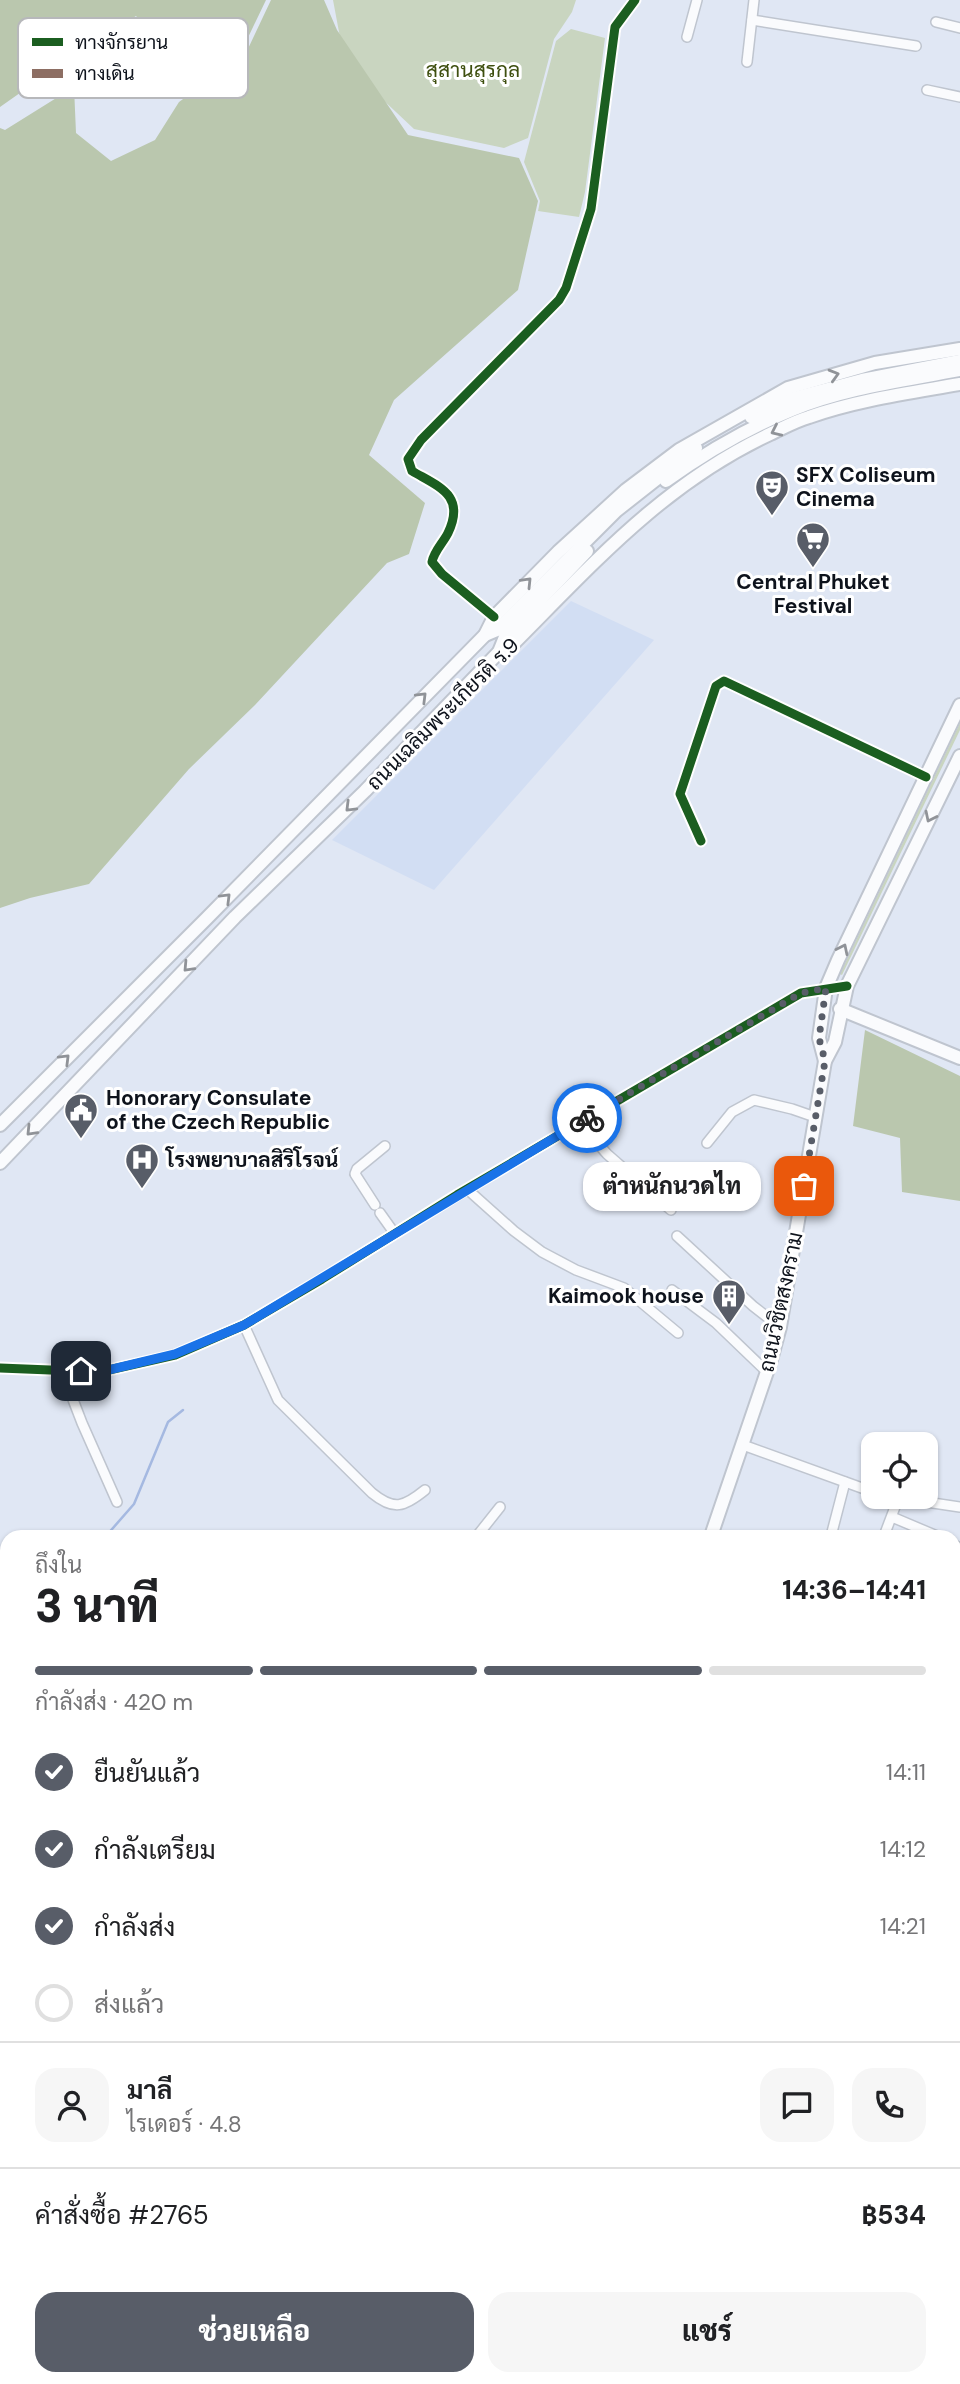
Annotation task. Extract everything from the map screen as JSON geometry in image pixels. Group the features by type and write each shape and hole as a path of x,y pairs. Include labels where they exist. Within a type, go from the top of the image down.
{"main road":[{"name":"ถนนเฉลิมพระเกียรติ ร.9","path":"0,1125 485,635 494,617 585,526 678,450 789,388 875,363 960,349"},
{"path":"485,635 497,630 616,512 689,452 739,423 790,399 862,380 960,361"},
{"path":"499,652 505,637 638,501 722,444 793,409 815,402 960,370"},
{"name":"ถนนเฉลิมพระเกียรติ ร.9","path":"0,1163 235,917 365,791 499,652 511,646 623,533 655,505 719,460 807,417 880,398 960,384"},
{"name":"ถนนวิชิตสงคราม","path":"825,1061 819,1038 826,988 960,705"},
{"name":"ถนนวิชิตสงคราม","path":"713,1530 780,1327 825,1061 835,1042 847,986 960,756"},
{"path":"840,1009 960,1058"}],"street":[{"path":"494,617 442,575 432,562 434,553 449,530 454,503 446,492 411,471 408,459 421,440 559,300 566,288 591,209 615,27 635,0"},
{"path":"687,37 697,0"},
{"path":"747,62 754,0"},
{"path":"752,20 916,46"},
{"path":"936,22 960,28"},
{"path":"927,90 960,97"},
{"path":"701,841 680,794 716,686 724,681 926,777"},
{"path":"0,1368 100,1372 175,1354 244,1325 467,1189 801,993 847,986"},
{"path":"707,1143 732,1112 754,1100 815,1117"},
{"path":"579,1123 607,1154 671,1210"},
{"path":"385,1146 357,1169 355,1174 395,1234"},
{"path":"467,1189 542,1252 576,1270 624,1288 678,1333"},
{"path":"677,1236 753,1307 780,1327"},
{"path":"672,1290 716,1323 767,1372"},
{"path":"244,1325 278,1400 372,1493 384,1502 396,1506 407,1503 425,1490"},
{"path":"62,1371 117,1502"},
{"path":"743,1445 861,1488"},
{"path":"833,1530 845,1482"},
{"path":"938,1504 960,1507"},
{"path":"482,1530 500,1507"},
{"path":"887,1530 895,1509"},
{"path":"892,1517 923,1530"}],"shaded area":[{"path":"571,601 654,640 434,890 332,840"}],"green space":[{"path":"0,0 266,0 248,38 248,18 18,18 18,94 0,107"},
{"path":"271,0 324,0 337,30 408,135 519,158 538,201 518,290 394,400 369,455 425,503 409,554 387,563 255,705 189,769 89,884 0,908 0,128 5,130 56,98 74,98 76,133 111,161 155,140 179,102 184,98 248,98 248,49"},
{"name":"สุสานสุรกุล","path":"333,0 576,0 572,12 554,39 528,138 504,148 414,129 345,64"},
{"path":"571,29 605,38 585,192 579,217 538,211 540,201 524,162 556,41"},
{"path":"960,723 960,730 842,975 840,974"},
{"path":"865,1030 960,1076 960,1201 902,1192 900,1138 853,1126"}],"waterway":[{"path":"111,1530 134,1504 168,1422 183,1410"}],"cycle path":[{"path":"494,617 442,574 432,562 453,520 452,501 440,488 412,471 408,459 421,440 559,300 566,288 591,209 615,27 635,0"},
{"path":"701,841 680,794 716,686 724,681 926,777"},
{"path":"0,1368 100,1372 175,1355 244,1325 457,1195 801,993 847,986"}],"way so far":[{"path":"587,1118 801,993 826,988 819,1038 825,1061 804,1186"}],"place":[{"name":"SFX Coliseum Cinema","path":"772,517"},
{"name":"Central Phuket Festival","path":"813,569"},
{"name":"Honorary Consulate of the Czech Republic","path":"81,1140"},
{"name":"ตำหนักนวดไท","path":"804,1186"},
{"name":"โรงพยาบาลสิริโรจน์","path":"142,1190"},
{"name":"Kaimook house","path":"729,1326"}],"route":[{"path":"81,1371 100,1372 175,1354 244,1325 587,1118"}]}
